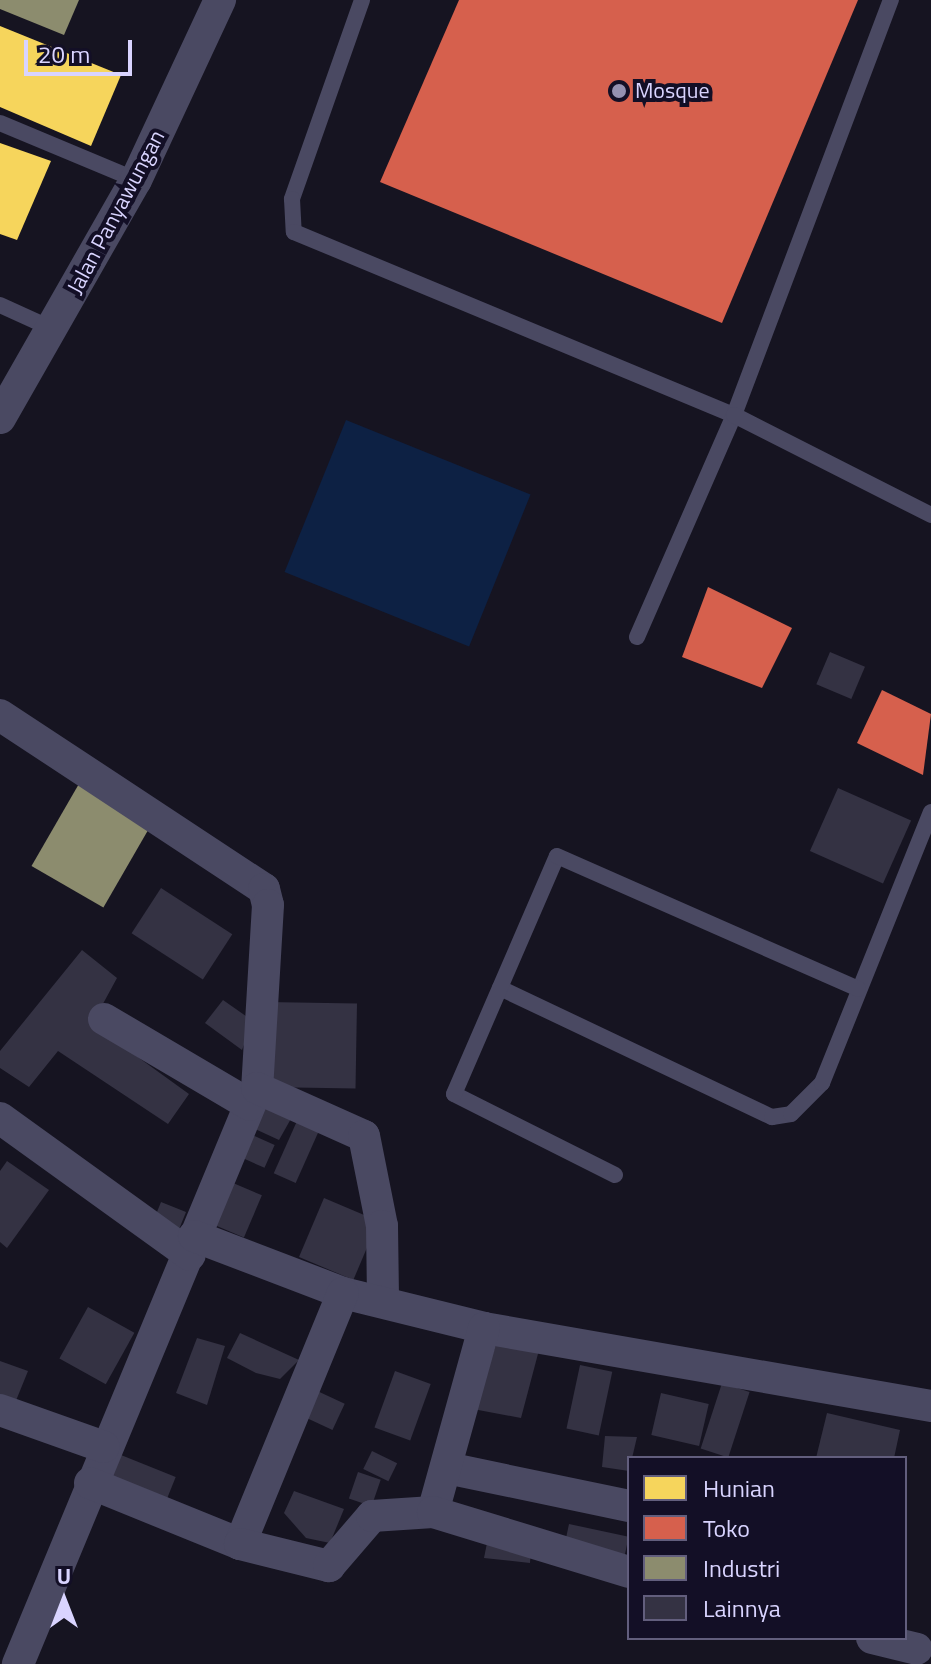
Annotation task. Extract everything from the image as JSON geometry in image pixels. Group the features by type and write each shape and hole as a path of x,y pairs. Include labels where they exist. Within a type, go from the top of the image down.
{"street":[{"name":"Jalan Panyawungan","path":"0,418 136,180 220,0"},
{"path":"0,715 264,889 253,1097 104,1447 18,1664"},
{"path":"104,1019 253,1097 364,1136 382,1226 383,1298"},
{"path":"0,1118 192,1245 343,1293 383,1298 484,1328 931,1406"},
{"path":"240,1544 343,1293"},
{"path":"433,1512 484,1328"},
{"path":"0,1410 104,1447"},
{"path":"447,1468 627,1506"},
{"path":"90,1483 240,1544 329,1566 372,1516 433,1512 627,1571"},
{"path":"880,1640 917,1649"}],"lane":[{"path":"362,0 292,199 294,232 734,415 931,515"},
{"path":"637,637 734,415 891,0"},
{"path":"0,123 136,180"},
{"path":"0,305 53,329"},
{"path":"500,988 772,1117 791,1114 822,1083 931,812"},
{"path":"615,1175 454,1094 557,856 858,989"}],"water":[{"path":"346,420 531,495 469,647 285,572"}],"building: Hunian":[{"path":"0,26 121,75 91,146 0,107"},
{"path":"0,143 51,161 17,240 0,234"}],"building: Toko":[{"path":"459,0 858,0 722,323 380,182"},
{"path":"708,587 792,628 762,688 682,657"},
{"path":"882,690 931,714 923,775 857,743"}],"building: Industri":[{"path":"0,0 79,0 64,35 0,9"},
{"path":"80,782 152,824 103,908 32,866"}],"building: Lainnya":[{"path":"830,652 865,667 851,699 816,684"},
{"path":"838,788 911,821 883,884 810,851"},
{"path":"161,888 232,934 203,980 132,933"},
{"path":"82,950 117,978 92,1024 189,1094 168,1124 58,1051 29,1087 0,1068 0,1051"},
{"path":"223,1000 253,1021 242,1050 205,1023"},
{"path":"266,1002 357,1004 356,1089 265,1087"},
{"path":"265,1098 297,1108 279,1140 253,1128"},
{"path":"301,1112 323,1122 296,1183 274,1173"},
{"path":"250,1134 275,1145 264,1168 240,1157"},
{"path":"7,1161 49,1190 7,1248 0,1242 0,1171"},
{"path":"226,1180 262,1195 244,1238 208,1222"},
{"path":"324,1198 378,1221 353,1280 299,1257"},
{"path":"161,1202 186,1212 178,1232 153,1221"},
{"path":"88,1307 134,1333 106,1384 59,1359"},
{"path":"240,1333 299,1360 280,1379 256,1373 227,1358"},
{"path":"197,1338 225,1346 207,1405 176,1393"},
{"path":"497,1342 539,1350 521,1418 473,1409"},
{"path":"0,1361 28,1371 15,1403 0,1398"},
{"path":"580,1365 612,1372 599,1435 566,1429"},
{"path":"395,1371 431,1384 410,1440 374,1427"},
{"path":"722,1383 750,1392 729,1456 701,1449"},
{"path":"313,1389 345,1404 332,1430 301,1415"},
{"path":"661,1393 709,1404 699,1446 651,1435"},
{"path":"827,1413 900,1430 894,1456 816,1456"},
{"path":"605,1436 637,1437 633,1456 627,1456 627,1471 602,1467"},
{"path":"372,1451 397,1463 388,1481 363,1469"},
{"path":"121,1455 176,1477 163,1509 108,1487"},
{"path":"358,1472 381,1480 372,1506 349,1498"},
{"path":"294,1491 344,1509 330,1543 306,1538 284,1513"},
{"path":"569,1524 627,1536 624,1560 564,1547"},
{"path":"488,1538 531,1546 530,1563 484,1558"}],"place":[{"name":"Mosque","path":"619,91"}]}
